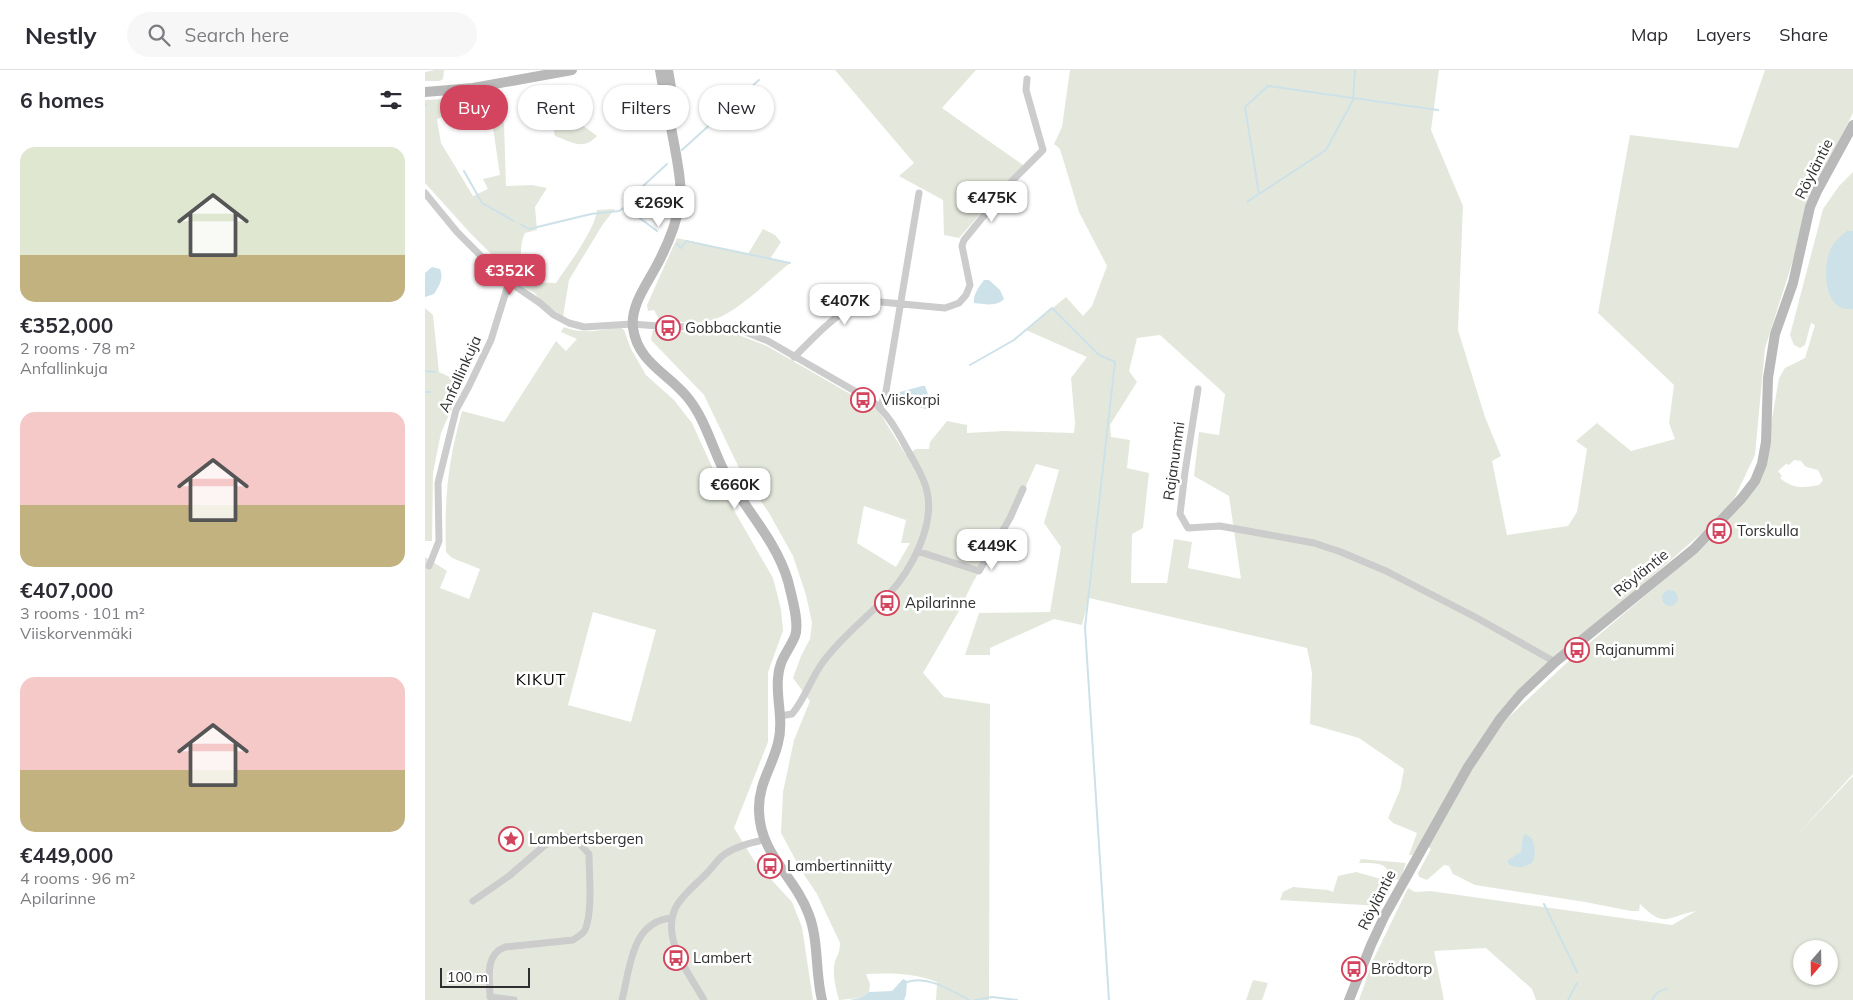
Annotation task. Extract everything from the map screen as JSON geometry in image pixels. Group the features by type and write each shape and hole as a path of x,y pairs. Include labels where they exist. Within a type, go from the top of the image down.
{"street":[{"path":"425,92 464,89 535,73 572,70"},
{"path":"660,70 663,85"},
{"path":"668,70 670,85"},
{"path":"793,356 821,331 855,305 870,301 945,308 959,303 969,290 970,285 961,246 964,240 1023,170 1044,150 1025,86 1027,79"},
{"name":"Röyläntie","path":"1349,1000 1385,915 1468,767 1500,719 1515,700 1555,662 1694,549 1742,498 1755,481 1762,464 1766,442 1768,378 1775,334 1793,283 1810,207 1853,125"},
{"path":"672,130 681,187 681,200 666,245 634,310 632,324 638,348 646,360 688,398 699,415 724,470 762,530 788,581 797,627 779,668 777,681 780,736 778,746 763,779 759,815 764,840 773,858 798,892 809,913 814,931 822,1000"},
{"path":"425,193 470,246 509,282 554,315 569,323 593,327 632,324 732,328 756,336 793,356 880,408 907,449 927,490 929,507 924,536 901,580 823,662 795,711 788,716 780,716"},
{"path":"880,408 886,391 919,193"},
{"name":"Anfallinkuja","path":"429,566 439,541 439,483 456,410 491,340 509,282"},
{"name":"Rajanummi","path":"1198,389 1180,514 1188,528 1220,526 1314,543 1341,552 1386,571 1555,662"},
{"path":"917,551 979,571 1023,489"},
{"path":"473,901 509,876 545,845 559,838 568,837 577,841 589,854 589,910 585,929 581,935 573,940 499,950 493,956 490,964 490,997 514,1000"},
{"path":"704,1000 675,946 672,937 672,918 681,899 721,857 733,850 764,840"},
{"path":"621,1000 637,942 658,920 672,918"}],"shaded area":[{"path":"444,70 443,79 440,81 425,81 425,72"},
{"path":"835,70 976,70 942,108 1023,165 959,238 944,235 943,200 899,176 914,163"},
{"path":"1070,70 1439,70 1431,130 1463,206 1458,330 1485,417 1501,456 1492,461 1507,535 1568,526 1577,512 1587,449 1576,441 1597,423 1631,451 1675,439 1669,423 1674,385 1598,313 1630,135 1738,148 1765,70 1853,70 1853,113 1806,204 1795,254 1765,348 1755,455 1734,499 1710,526 1519,691 1477,745 1415,855 1409,855 1417,833 1393,823 1388,818 1400,790 1404,769 1359,738 1310,724 1312,673 1307,648 1089,598 1082,625 1054,619 990,648 990,655 965,655 979,613 1050,612 1061,547 1044,523 1059,470 1036,464 1011,519 973,582 959,611 923,673 944,697 990,704 989,1000 936,1000 937,982 911,975 866,974 870,984 869,992 860,998 839,1000 834,971 840,943 817,894 801,870 781,833 783,792 794,740 810,701 793,678 810,639 812,623 806,595 793,556 769,513 741,472 704,395 651,340 653,330 688,332 705,328 717,329 731,332 767,346 878,410 906,455 916,449 929,449 930,442 947,421 967,425 967,433 1003,431 1074,433 1075,423 1071,378 1087,357 1026,330 1066,297 1083,316 1092,306 1107,266 1079,212 1060,149 1054,144 1062,127","holes":["1160,335 1225,394 1219,435 1199,432 1194,476 1229,496 1241,579 1188,568 1192,542 1174,539 1167,583 1131,583 1132,534 1143,528 1149,473 1127,468 1130,440 1111,437 1110,425 1137,382 1129,371 1137,338","864,506 906,520 901,543 910,543 896,567 857,543"]},
{"path":"440,99 440,118 437,119 441,143 473,196 488,189 483,179 500,175 493,130 504,130 506,186 532,185 547,188 535,207 537,230 525,233 521,245 521,258 526,282 556,283 586,237 597,210 615,209 603,224 569,280 563,317 539,299 535,293 523,287 521,280 516,278 472,235 425,183 425,100"},
{"path":"553,130 589,130 597,136 587,143 577,144 555,136"},
{"path":"1853,172 1853,774 1798,834 1853,776 1853,1000 1536,1000 1532,989 1486,948 1434,951 1444,1000 1359,1000 1373,960 1408,888 1415,892 1430,891 1672,925 1696,911 1661,919 1640,904 1639,911 1631,911 1475,885 1453,874 1449,866 1444,865 1427,880 1419,877 1418,873 1431,849 1428,847 1464,781 1498,727 1575,655 1672,573 1727,522 1762,477 1779,378 1785,368 1805,358 1815,325 1811,323 1805,345 1800,348 1794,345 1790,335 1823,209 1839,186","holes":["1794,460 1801,461 1806,467 1818,470 1823,480 1819,485 1798,487 1780,478 1782,476 1778,471 1786,464 1789,465"]},
{"path":"763,229 775,235 781,242 770,259 790,263 742,304 712,320 699,322 659,319 654,310 648,311 647,305 677,238 748,254"},
{"path":"1847,231 1853,231 1853,309 1843,308 1836,304 1830,296 1826,277 1826,266 1831,248 1836,240"},
{"path":"432,267 440,269 441,279 434,294 425,297 425,273"},
{"path":"984,280 989,280 1000,290 1004,299 1001,302 994,304 974,303 975,294"},
{"path":"425,308 433,315 439,372 463,383 441,433 433,473 432,541 425,541"},
{"path":"564,327 578,331 620,327 624,330 631,349 646,375 674,400 692,423 724,493 773,578 781,609 783,631 768,672 768,742 734,828 755,862 792,902 802,927 813,1000 425,1000 425,557 447,571 440,588 469,599 480,569 452,558 446,552 448,481 453,447 462,411 504,422 556,341 566,351 577,339 561,332","holes":["593,612 656,630 631,722 568,705"]},
{"path":"925,386 928,394 928,408 901,403 898,394 900,392"},
{"path":"1670,590 1678,598 1670,606 1662,598"},
{"path":"1526,834 1532,839 1534,846 1535,855 1533,862 1521,867 1508,864 1508,860 1521,852 1523,835"},
{"path":"1361,859 1406,863 1400,880 1391,878 1386,868 1379,864 1359,863"},
{"path":"1356,872 1392,882 1379,906 1280,900 1283,892 1293,887 1333,892 1338,876"},
{"path":"903,979 907,981 904,1000 849,1000 860,998 869,992 892,991"},
{"path":"1253,980 1268,983 1262,1000 1246,1000"}],"waterway":[{"path":"1247,202 1326,150 1353,100 1355,70"},
{"path":"682,150 759,80"},
{"path":"1259,194 1245,107 1268,86 1438,110"},
{"path":"625,207 629,199 667,164"},
{"path":"464,171 482,203 514,221"},
{"path":"520,224 529,229 591,214 619,211 625,207 657,231"},
{"path":"677,244 681,248 686,241 790,263"},
{"path":"970,365 1014,340 1052,308 1099,355 1115,362 1085,627 1109,1000"},
{"path":"425,371 435,372"},
{"path":"425,392 430,392"},
{"path":"1544,904 1577,972"},
{"path":"907,982 915,980 931,982 969,1000"},
{"path":"1568,1000 1577,983"},
{"path":"1652,1000 1658,992 1667,989"},
{"path":"975,1000 992,997 1017,1000"}],"place":[{"name":"Gobbackantie","path":"668,328"},
{"name":"Viiskorpi","path":"863,400"},
{"name":"Torskulla","path":"1719,531"},
{"name":"Apilarinne","path":"887,603"},
{"name":"Rajanummi","path":"1577,650"},
{"name":"Lambertsbergen","path":"511,839"},
{"name":"Lambertinniitty","path":"770,866"},
{"name":"Lambert","path":"676,958"},
{"name":"Brödtorp","path":"1354,969"}],"district":[{"name":"KIKUT","path":"541,679"}]}
